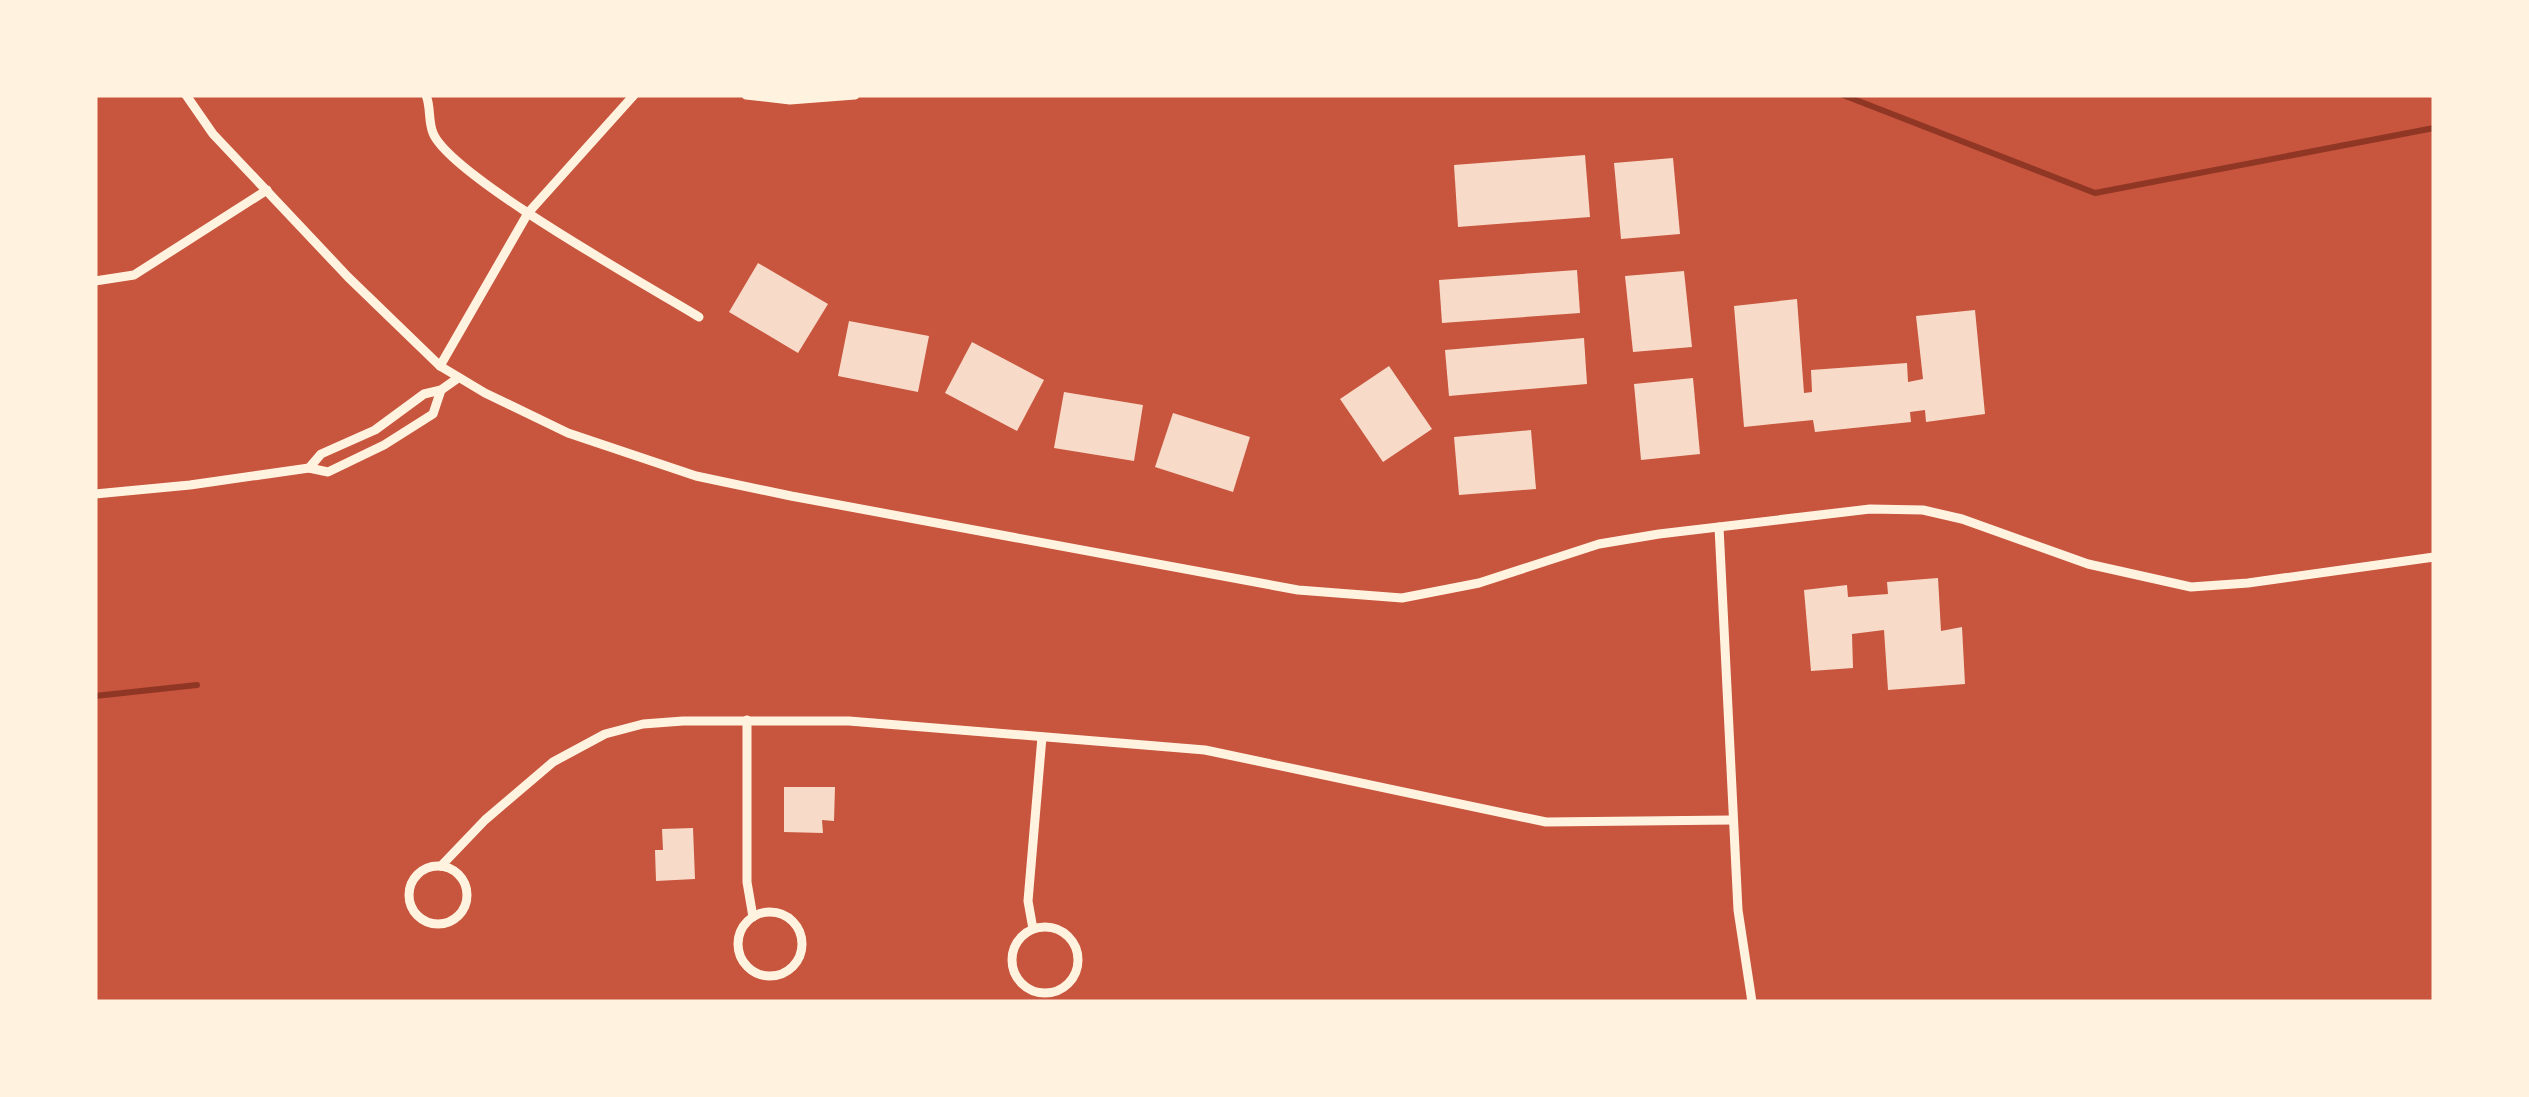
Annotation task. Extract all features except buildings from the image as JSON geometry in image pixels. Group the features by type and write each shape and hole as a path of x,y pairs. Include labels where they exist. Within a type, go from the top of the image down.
{"street":[{"path":"186,95 213,134 348,277 440,366 568,433 696,476 1298,590 1402,598 1480,583 1600,544 1870,509 1923,510 1978,524 2088,564 2191,587 2248,583 2434,556"},
{"path":"426,95 433,134 463,166 528,213 699,317"},
{"path":"430,106 440,95"},
{"path":"440,366 528,213 634,95"},
{"path":"746,95 790,100 855,95"},
{"path":"95,281 134,275 267,190"},
{"path":"308,468 321,454 375,430 424,394 442,390 458,378"},
{"path":"95,494 308,468 328,472 384,445 433,414 442,390"},
{"path":"1718,527 1738,910 1752,1002"},
{"path":"441,866 450,868 464,881 467,900 464,909 450,922 431,924 415,914 408,896 422,870 441,866 485,820 553,762 604,734 642,724 747,720 849,721 1205,750 1546,822 1732,820"},
{"path":"747,720 747,882 752,917"},
{"path":"1033,929 1028,901 1042,736"},
{"path":"763,913 784,916 800,932 801,953 788,971 768,976 750,970 743,962 738,942 752,917 763,913"},
{"path":"1054,928 1071,939 1076,948 1073,979 1056,992 1034,992 1016,977 1012,954 1016,944 1033,929 1054,928"}],"waterway":[{"path":"1843,95 2095,193 2434,128"},
{"path":"95,696 197,685"}]}
